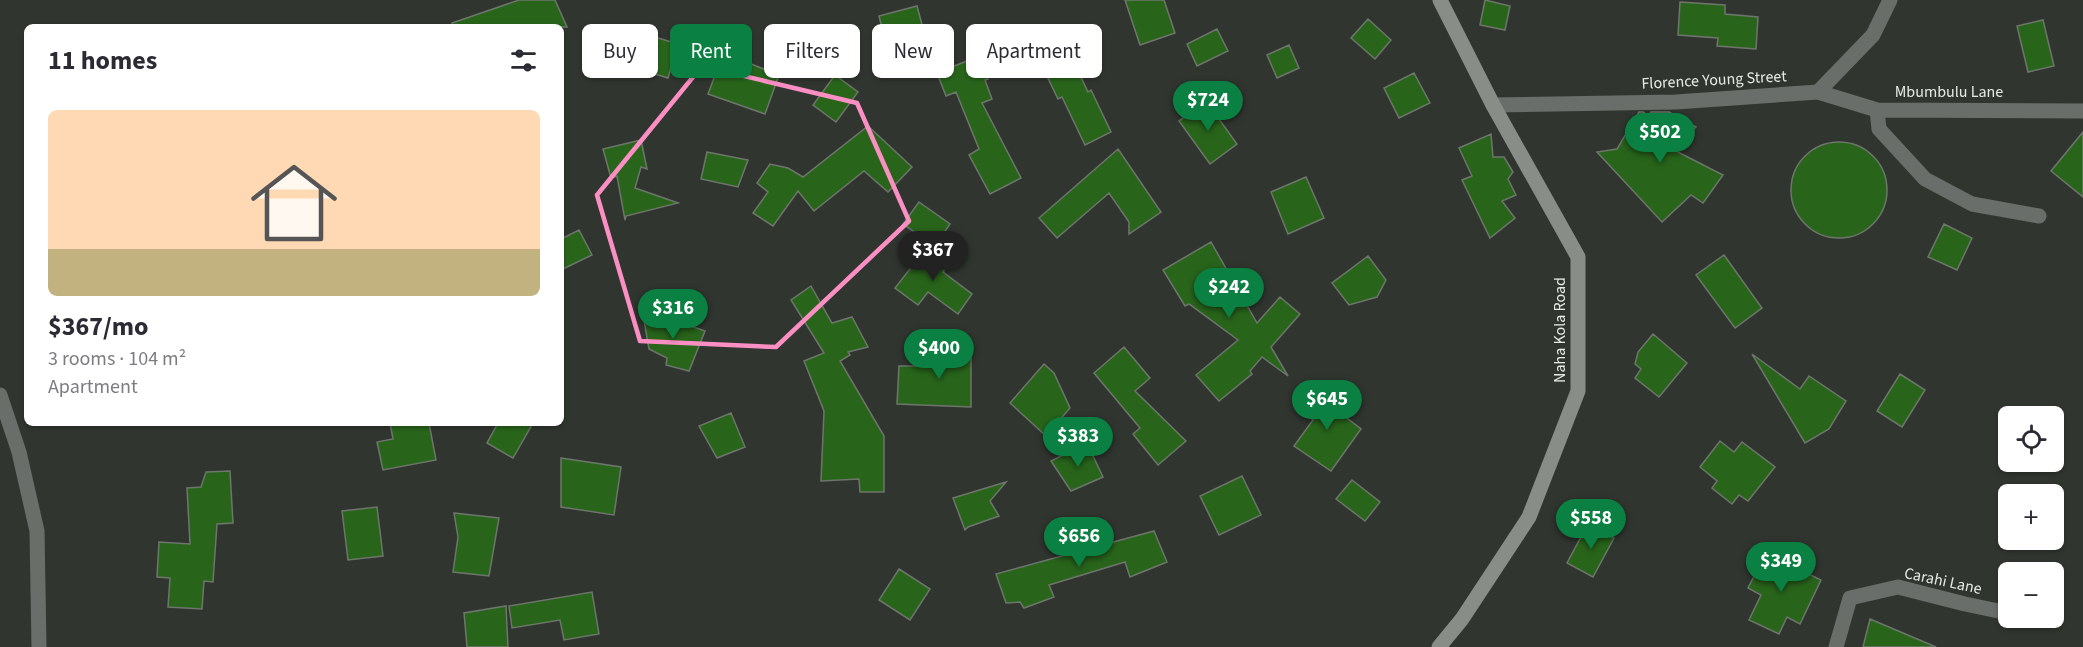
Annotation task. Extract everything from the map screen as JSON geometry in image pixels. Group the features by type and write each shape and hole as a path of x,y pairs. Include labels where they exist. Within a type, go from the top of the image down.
{"street":[{"name":"Naha Kola Road","path":"1439,647 1462,619 1529,517 1578,391 1578,257 1493,105 1440,0"},
{"path":"1818,92 1873,35 1890,0"},
{"name":"Florence Young Street","path":"1493,105 1676,102 1818,92"},
{"name":"Mbumbulu Lane","path":"1818,92 1877,110 2083,111"},
{"path":"1877,110 1879,129 1925,179 1972,204 2039,216"},
{"path":"0,395 19,452 37,531 39,647"},
{"name":"Carahi Lane","path":"1836,647 1850,598 1898,587 1998,611"}],"highlighted area":[{"path":"702,66 857,103 909,221 776,347 640,341 597,195"}],"building":[{"path":"519,0 555,0 567,27 564,27 564,24 452,23"},
{"path":"1125,0 1164,0 1175,33 1140,45"},
{"path":"1485,0 1510,6 1505,30 1480,25"},
{"path":"1680,2 1725,5 1725,14 1758,17 1756,49 1717,46 1718,38 1678,35"},
{"path":"917,6 922,24 881,24 879,16"},
{"path":"1368,19 1391,40 1375,59 1351,38"},
{"path":"2043,20 2054,66 2028,72 2017,26"},
{"path":"1217,29 1228,51 1197,66 1187,44"},
{"path":"658,38 670,42 668,78 658,75"},
{"path":"1289,45 1299,68 1277,78 1267,55"},
{"path":"966,61 966,78 988,78 985,80 992,99 982,103 1021,178 990,194 969,155 979,149 956,92 946,96 939,78 954,78 954,66"},
{"path":"752,64 764,69 764,78 778,78 765,114 708,94 714,78 752,78"},
{"path":"1414,73 1430,103 1399,118 1384,88"},
{"path":"833,78 839,78 858,92 836,122 813,105"},
{"path":"1048,78 1081,78 1088,92 1091,90 1111,132 1085,145 1062,97 1058,99"},
{"path":"1206,101 1237,144 1210,164 1179,121"},
{"path":"1639,112 1649,116 1651,112 1669,112 1696,127 1672,149 1723,175 1703,203 1691,195 1662,222 1597,152 1617,149"},
{"path":"868,126 912,167 888,192 864,171 814,211 798,191 773,226 753,213 768,192 757,183 770,164 788,168 803,177"},
{"path":"2083,132 2083,197 2051,171"},
{"path":"1491,134 1493,157 1504,157 1513,172 1508,179 1516,195 1502,201 1515,218 1490,238 1462,180 1472,176 1459,148"},
{"path":"641,140 647,169 641,167 635,188 678,203 626,216 625,220 617,176 611,178 603,149"},
{"path":"1839,142 1857,146 1873,156 1883,172 1887,190 1883,208 1873,224 1857,234 1839,238 1821,234 1805,224 1795,208 1791,190 1795,172 1805,156 1821,146"},
{"path":"1118,149 1161,212 1129,234 1129,222 1109,193 1057,238 1039,218"},
{"path":"707,152 748,160 738,187 701,179"},
{"path":"1306,177 1324,218 1288,234 1271,192"},
{"path":"919,202 950,224 935,246 903,224"},
{"path":"1944,224 1972,238 1957,270 1928,257"},
{"path":"579,230 592,255 564,269 564,238"},
{"path":"1211,242 1257,323 1280,297 1300,314 1271,347 1288,376 1262,357 1250,371 1252,374 1219,401 1196,375 1238,340 1189,304 1185,306 1163,270"},
{"path":"928,246 950,262 943,272 972,294 958,314 928,292 918,305 895,288"},
{"path":"1724,255 1762,308 1735,328 1696,275"},
{"path":"1368,256 1386,280 1377,297 1349,305 1332,283"},
{"path":"811,286 832,323 852,317 868,347 848,352 850,355 840,361 884,436 884,492 860,492 859,479 821,481 824,411 804,361 824,353 791,300"},
{"path":"642,309 705,331 689,371 666,365 667,358 649,349"},
{"path":"1653,334 1687,363 1659,397 1635,378 1641,369 1635,364 1638,352"},
{"path":"971,345 971,407 897,404 899,366 930,366 939,348"},
{"path":"1124,347 1150,378 1135,391 1186,441 1158,465 1133,434 1140,428 1094,373"},
{"path":"1752,354 1800,389 1809,376 1846,401 1829,429 1805,443"},
{"path":"1044,364 1054,373 1070,408 1046,436 1010,403"},
{"path":"1900,374 1925,390 1902,427 1877,411"},
{"path":"1320,389 1352,412 1343,415 1361,429 1331,471 1294,446 1313,420 1304,413"},
{"path":"731,413 745,447 717,458 699,426"},
{"path":"391,426 430,426 436,460 383,470 377,442 393,439"},
{"path":"496,426 531,426 513,458 487,443"},
{"path":"1720,441 1734,452 1742,442 1775,467 1748,501 1739,495 1732,504 1712,488 1717,481 1700,467"},
{"path":"1087,443 1103,477 1071,491 1051,461"},
{"path":"561,458 621,467 614,515 561,507"},
{"path":"230,471 233,523 217,524 213,582 204,581 202,609 168,607 170,578 157,577 159,542 190,544 187,488 201,487 206,472"},
{"path":"1242,476 1261,515 1219,535 1200,496"},
{"path":"1352,480 1380,502 1365,521 1336,499"},
{"path":"1006,482 990,501 999,516 965,530 953,498"},
{"path":"377,507 383,556 348,560 342,511"},
{"path":"454,513 499,518 489,576 453,572 458,537"},
{"path":"1588,524 1614,538 1593,577 1567,563"},
{"path":"1154,531 1167,562 1130,577 1125,562 1049,585 1054,597 1024,608 1020,602 1006,603 996,574"},
{"path":"1766,553 1821,580 1800,624 1787,617 1779,634 1749,620 1761,595 1748,588"},
{"path":"899,569 930,589 910,620 879,600"},
{"path":"592,592 599,634 564,640 560,620 512,628 509,606"},
{"path":"506,606 508,647 467,647 464,613"},
{"path":"1870,619 1936,647 1863,647"}]}
